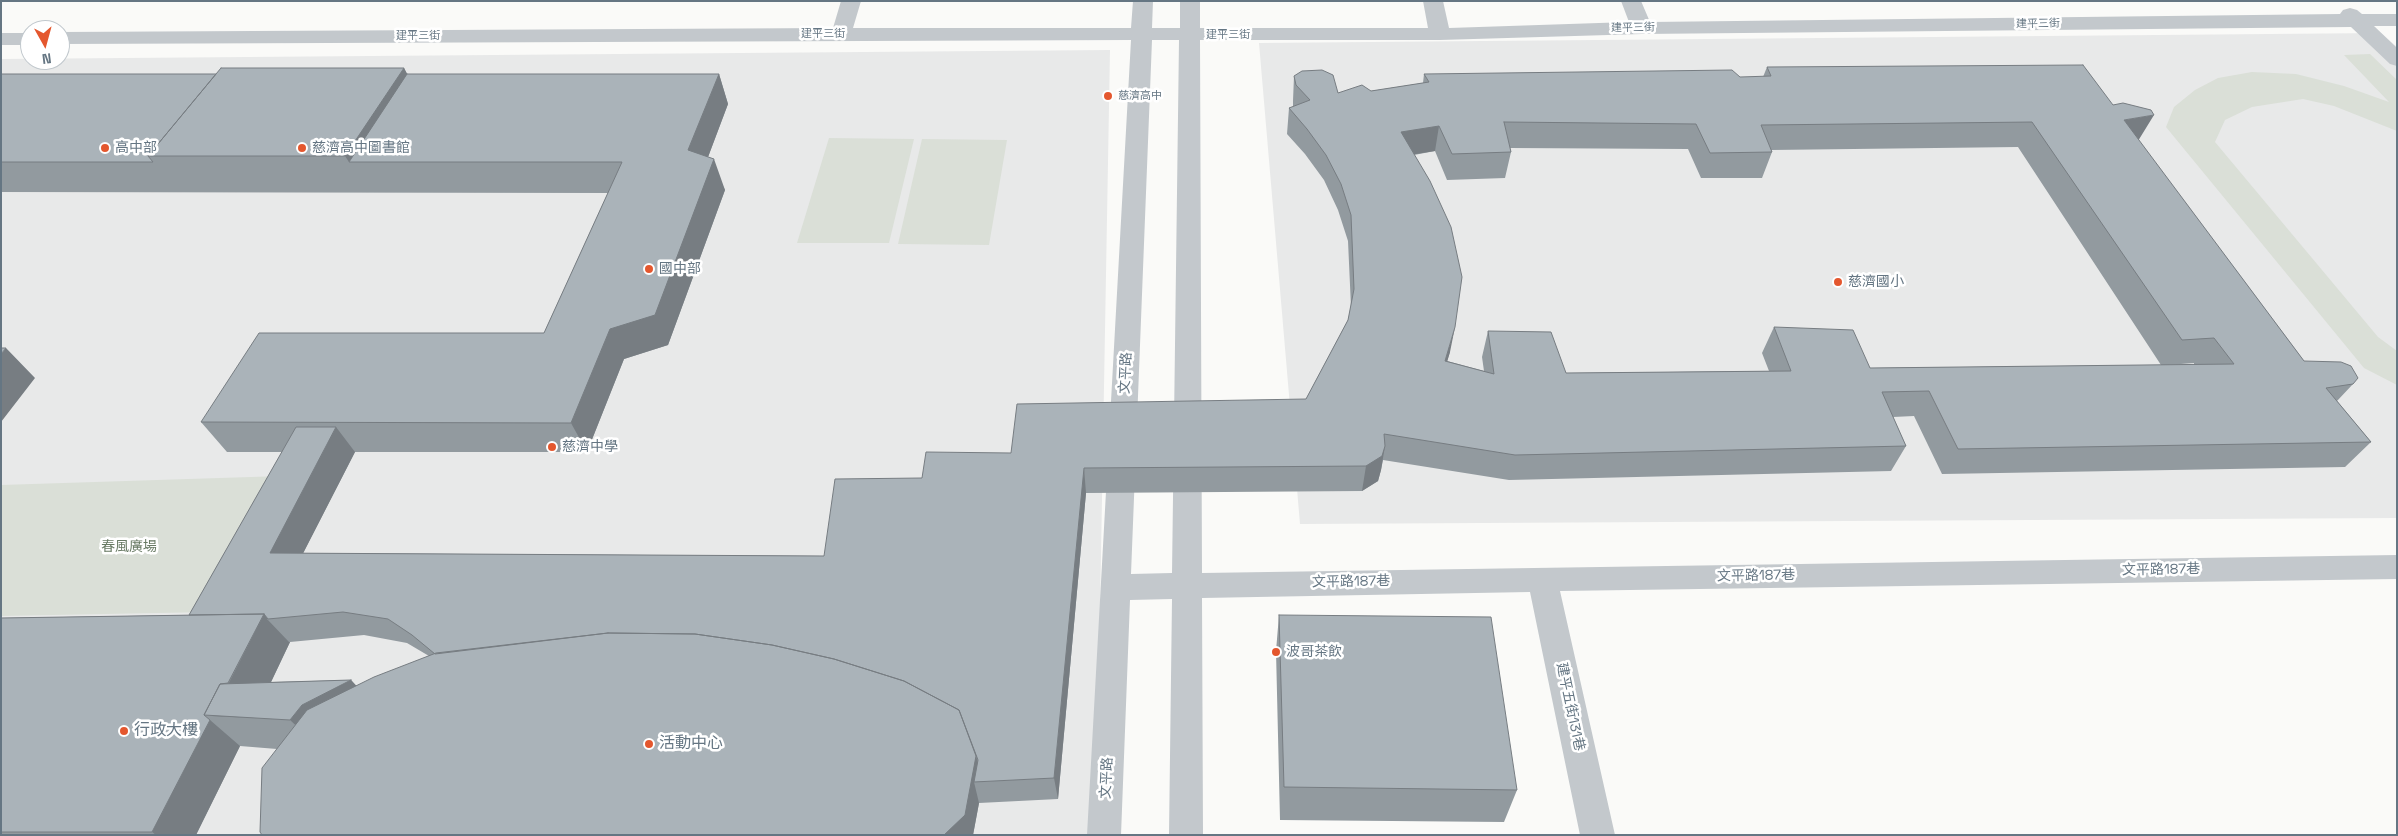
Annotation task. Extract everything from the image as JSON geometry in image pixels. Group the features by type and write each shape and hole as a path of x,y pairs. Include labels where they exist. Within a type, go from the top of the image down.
{"street":[{"path":"841,34 852,1"},
{"name":"文平路","path":"1104,835 1143,1"},
{"path":"1186,835 1190,1"},
{"path":"1432,1 1440,34"},
{"path":"1631,1 1642,28"},
{"path":"2336,1 2397,60"},
{"name":"建平三街","path":"70,38 841,34 1190,36 1440,34 1642,28 2397,20"},
{"path":"1,39 20,39"},
{"name":"文平路187巷","path":"1116,587 2397,567"},
{"name":"建平五街131巷","path":"1542,579 1598,835"}],"shaded area":[{"name":"慈濟國小","path":"2381,33 2397,47 2397,518 1300,524 1259,43"},
{"name":"慈濟中學","path":"1110,50 1096,835 1,835 1,59 20,59 20,70 70,70 70,58"}],"green space":[{"path":"2370,54 2397,80 2397,131 2334,106 2303,99 2252,107 2225,120 2215,142 2378,337 2397,351 2397,385 2364,368 2166,127 2174,107 2195,90 2218,78 2252,72 2296,74 2344,86 2389,102 2344,55"},
{"path":"829,138 914,139 889,243 797,243"},
{"path":"922,139 1007,140 989,245 898,244"},
{"name":"春風廣場","path":"282,476 211,612 1,616 1,485"}],"building":[{"path":"2083,65 2113,105 2123,103 2151,110 2154,115 2124,120 2304,361 2341,362 2351,366 2358,378 2353,384 2326,388 2371,442 1958,449 1929,391 1882,392 1906,446 1515,455 1384,434 1385,446 1382,456 1366,466 1084,468 1054,778 974,782 978,760 959,710 904,681 834,659 772,645 695,634 608,633 435,654 412,635 388,619 343,612 268,619 264,614 189,615 296,427 336,427 270,553 824,556 835,479 922,478 926,452 1011,453 1017,404 1306,399 1348,320 1354,289 1351,215 1341,184 1326,155 1289,108 1310,100 1296,85 1294,76 1302,71 1322,70 1333,75 1338,93 1362,85 1371,91 1429,82 1424,74 1732,70 1740,77 1771,76 1767,67","holes":["1504,122 1696,124 1710,153 1772,152 1761,125 2032,122 2182,340 2214,338 2234,364 1870,368 1853,330 1774,327 1791,371 1566,373 1551,332 1488,331 1494,374 1445,361 1455,327 1462,277 1451,227 1430,181 1401,132 1439,126 1452,154 1511,152"]},
{"path":"221,68 404,68 345,156 148,156"},
{"path":"1,74 216,74 148,156 153,162 1,162"},
{"name":"國中部","path":"407,74 719,74 688,150 714,159 655,315 610,329 571,423 201,422 259,333 544,333 622,162 349,162"},
{"name":"行政大樓","path":"264,614 228,683 220,684 204,715 210,720 152,832 1,832 1,618"},
{"path":"1279,615 1491,617 1517,790 1284,787"},
{"name":"活動中心","path":"608,633 695,634 772,645 834,659 904,681 959,710 976,756 965,815 944,835 262,835 260,832 262,768 307,710 374,677 436,653"},
{"path":"351,680 302,705 290,720 204,715 220,684"}],"place":[{"name":"慈濟高中","path":"1108,96"},
{"name":"高中部","path":"105,148"},
{"name":"慈濟高中圖書館","path":"302,148"},
{"name":"國中部","path":"649,269"},
{"name":"慈濟國小","path":"1838,282"},
{"name":"慈濟中學","path":"552,447"},
{"name":"波哥茶飲","path":"1276,652"},
{"name":"行政大樓","path":"124,731"},
{"name":"活動中心","path":"649,744"}]}
